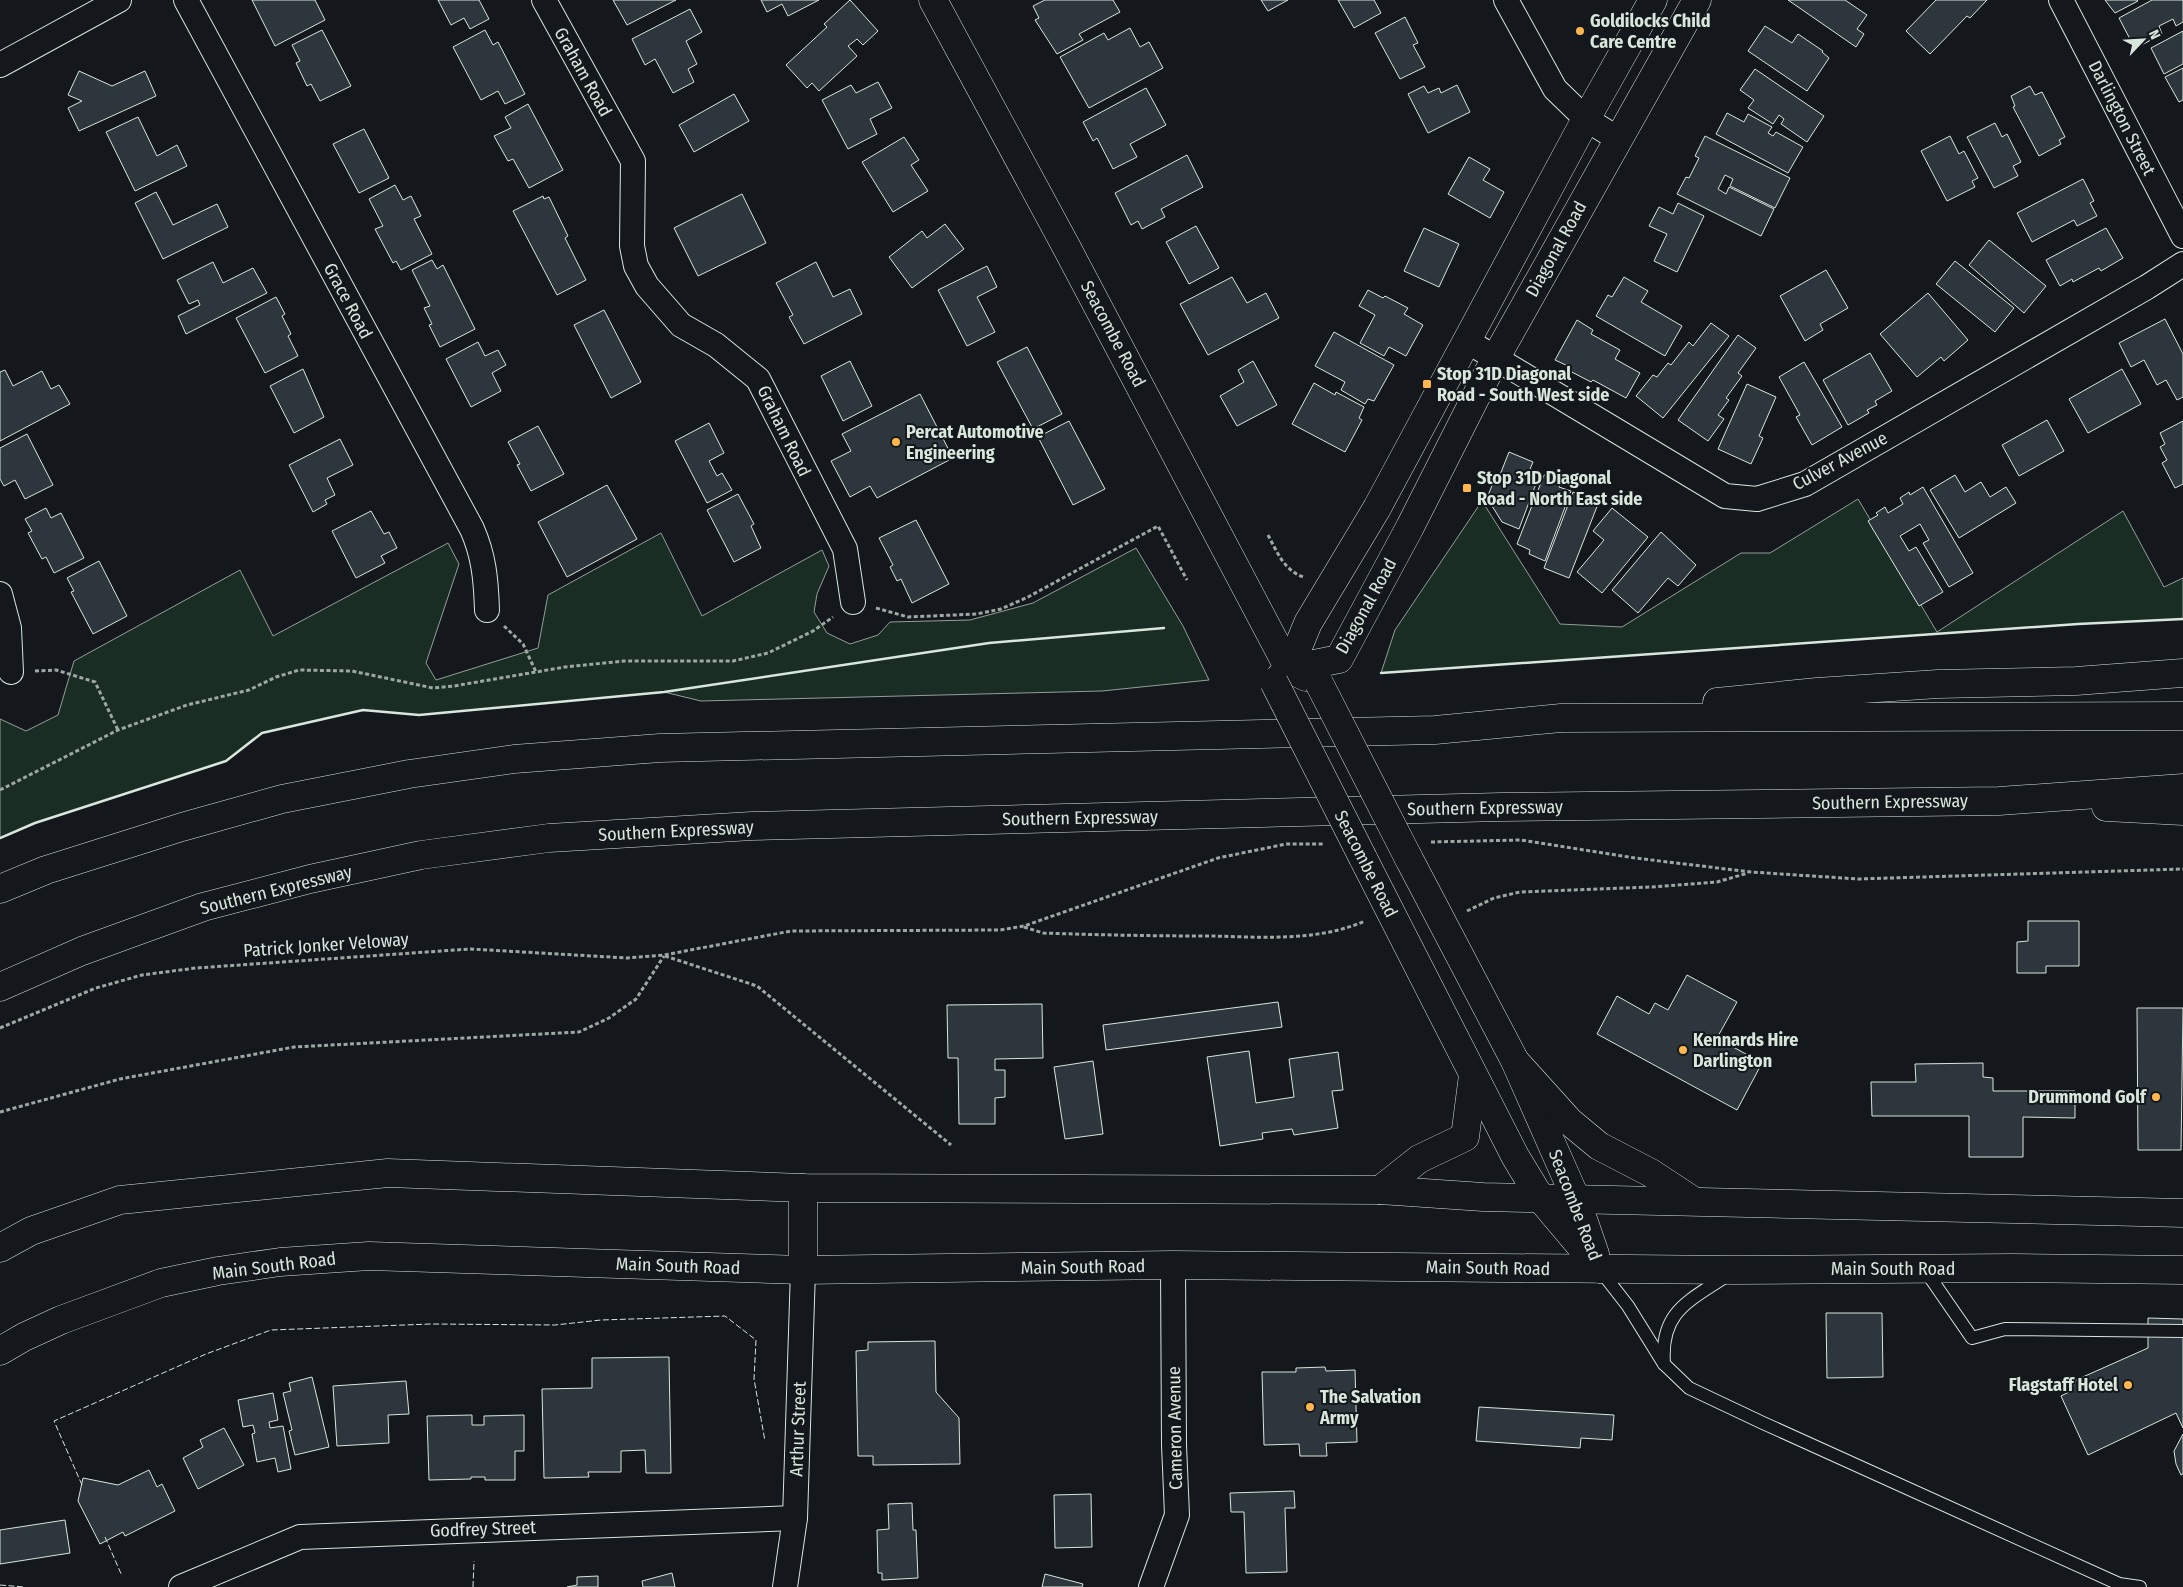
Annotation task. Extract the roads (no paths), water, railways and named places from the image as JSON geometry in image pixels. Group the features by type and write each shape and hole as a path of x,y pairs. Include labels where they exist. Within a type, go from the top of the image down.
{"main road":[{"name":"Seacombe Road","path":"933,0 1068,250 1281,676 1363,858 1515,1156 1542,1199 1600,1270"},
{"name":"Diagonal Road","path":"1281,676 1308,623 1377,508 1586,119 1653,0"},
{"name":"Diagonal Road","path":"1281,676 1339,659 1410,527 1495,359 1697,0"},
{"path":"0,889 46,870 182,827 282,799 409,774 514,758 660,748 1434,730 1817,692 1938,684 2076,681 2183,673"},
{"name":"Seacombe Road","path":"1281,676 1319,683 1515,1061 1576,1199 1600,1270"},
{"path":"1561,718 2183,716"},
{"name":"Southern Expressway","path":"0,987 82,951 203,907 310,879 421,855 549,838 752,826 1501,807 1999,801 2183,788"},
{"path":"1999,801 2183,811"},
{"path":"1515,1061 1570,1122 1599,1146 1651,1173 1692,1200"},
{"path":"1380,1190 1419,1159 1465,1137 1473,1075"},
{"path":"0,1248 31,1231 120,1200 388,1173 802,1188 1380,1190 1542,1199 1692,1200 2183,1213"},
{"path":"802,1188 803,1270"},
{"name":"Main South Road","path":"0,1351 24,1337 61,1320 161,1283 218,1271 280,1262 370,1256 803,1270 1173,1265 1600,1270 2183,1270"}],"street":[{"path":"0,65 119,0"},
{"name":"Grace Road","path":"186,0 472,529 483,558 486,576 487,610"},
{"name":"Graham Road","path":"544,0 633,161 632,246 636,266 647,286 681,325 716,345 758,379 845,549 853,602"},
{"path":"1506,0 1555,89 1586,119 1618,139"},
{"name":"Darlington Street","path":"2061,0 2183,236"},
{"name":"Culver Avenue","path":"1467,341 1725,496 1757,499 1805,484 2147,287 2183,264"},
{"path":"0,594 10,628 11,672"},
{"name":"Cameron Avenue","path":"1151,1587 1177,1515 1174,1445 1173,1265"},
{"name":"Arthur Street","path":"785,1587 794,1518 803,1270"},
{"name":"Godfrey Street","path":"181,1587 300,1537 794,1518"}],"lane":[{"path":"1924,1269 1972,1338 2005,1329 2183,1331"},
{"path":"1600,1270 1628,1306 1664,1364 1689,1388 1763,1424 2119,1584 2140,1587"},
{"path":"1664,1364 1663,1352 1666,1335 1673,1316 1691,1299 1735,1270"}],"place":[{"name":"Goldilocks Child Care Centre","path":"1580,31"},
{"name":"Stop 31D Diagonal Road - South West side","path":"1427,384"},
{"name":"Percat Automotive Engineering","path":"896,442"},
{"name":"Stop 31D Diagonal Road - North East side","path":"1467,488"},
{"name":"Kennards Hire Darlington","path":"1683,1050"},
{"name":"Drummond Golf","path":"2156,1097"},
{"name":"Flagstaff Hotel","path":"2128,1385"},
{"name":"The Salvation Army","path":"1310,1407"}]}
